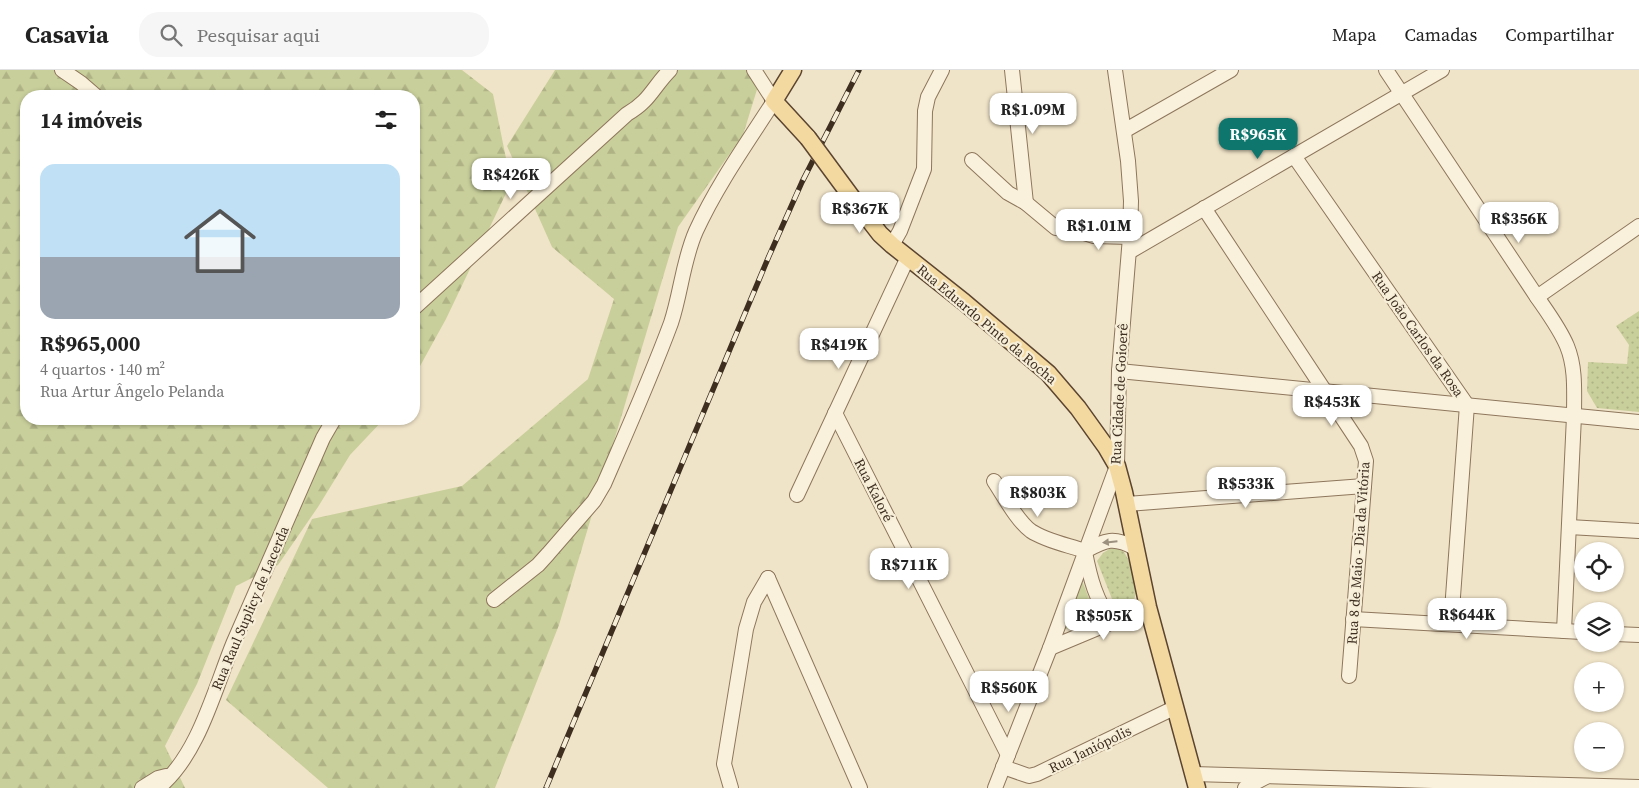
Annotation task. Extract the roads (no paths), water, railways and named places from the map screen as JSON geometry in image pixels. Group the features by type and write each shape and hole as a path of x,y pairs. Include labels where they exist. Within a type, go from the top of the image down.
{"main road":[{"path":"774,101 793,70"},
{"name":"Rua Eduardo Pinto da Rocha","path":"774,101 808,138 880,234 1048,373 1088,421 1106,447 1117,466 1127,504 1148,607 1195,781"}],"street":[{"path":"62,70 90,90"},
{"path":"74,70 82,83"},
{"path":"655,88 670,70"},
{"path":"420,303 627,114 635,101 680,70"},
{"path":"494,600 538,565 594,501 604,484 672,320 695,233 708,206 774,101 754,70"},
{"path":"892,245 900,231 924,168 925,112 928,97 942,70"},
{"path":"1012,70 1026,203"},
{"name":"Rua Cidade de Goioerê","path":"995,788 1050,648 1117,466 1119,371 1131,222 1130,181 1115,70"},
{"path":"1124,131 1231,70"},
{"path":"1386,70 1537,297 1567,346 1574,381 1574,416 1564,631"},
{"path":"1129,252 1442,70"},
{"name":"Rua João Carlos da Rosa","path":"1294,156 1467,405 1451,624"},
{"path":"972,160 1008,193 1026,203 1056,228 1075,230 1094,236 1130,237"},
{"name":"Rua 8 de Maio - Dia da Vitória","path":"1204,208 1326,391 1361,446 1366,461 1349,676"},
{"path":"1075,230 1085,221 1131,222"},
{"path":"1537,297 1639,226"},
{"path":"797,495 908,257"},
{"path":"1119,371 1639,422"},
{"name":"Rua Kaloré","path":"835,413 1006,761"},
{"name":"Rua Raul Suplicy de Lacerda","path":"323,438 325,425"},
{"name":"Rua Raul Suplicy de Lacerda","path":"158,788 182,764 196,739 234,644 323,438 331,425"},
{"path":"994,481 1022,522 1039,536 1085,551 1101,542 1113,540 1123,542 1135,548"},
{"path":"1127,504 1364,486"},
{"path":"1569,527 1639,531"},
{"path":"1085,551 1094,590 1100,604 1112,622"},
{"path":"731,788 724,764 746,629 754,602 768,578 860,788"},
{"path":"1050,648 1148,607"},
{"path":"1353,619 1574,632"},
{"path":"1624,634 1639,635"},
{"name":"Rua Janiópolis","path":"1006,761 1030,776 1037,774 1174,708"},
{"name":"Rua Raul Suplicy de Lacerda","path":"142,788 158,778 172,774"},
{"path":"1195,781 1267,776 1362,784 1639,787"},
{"path":"1245,788 1267,776"}],"railway":[{"path":"546,788 769,256 802,182 859,70"}]}
